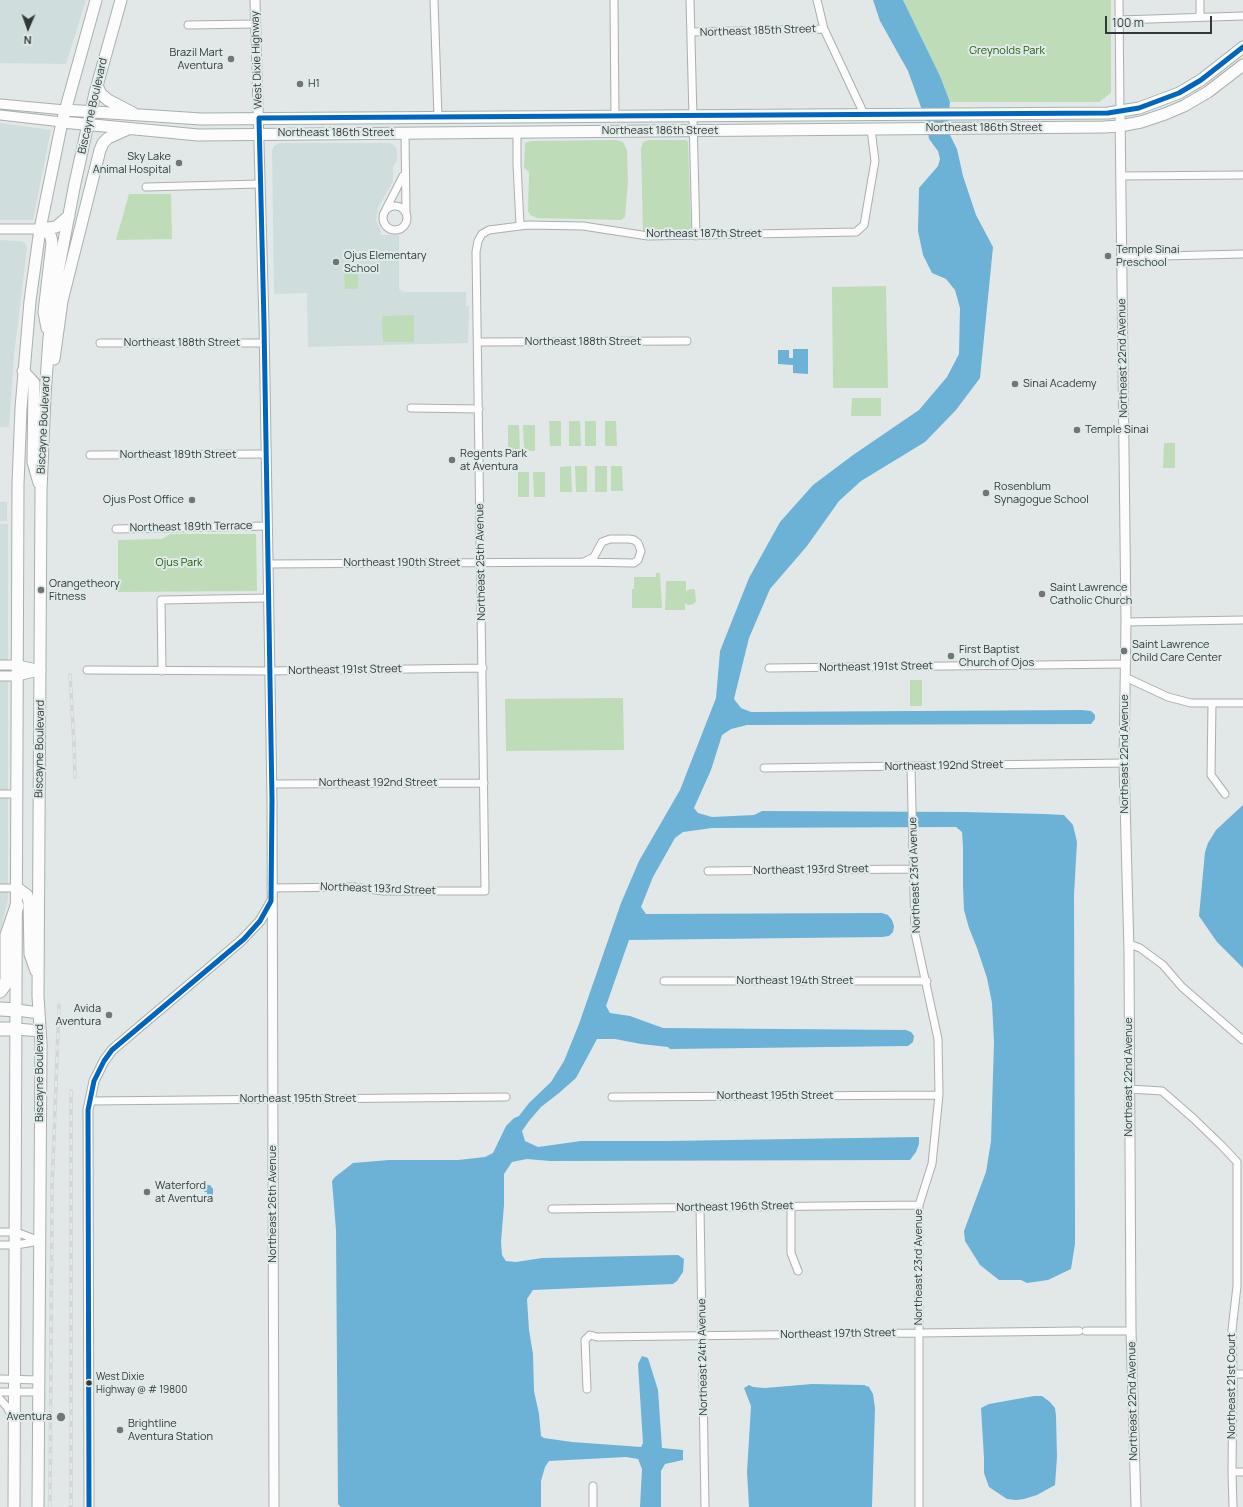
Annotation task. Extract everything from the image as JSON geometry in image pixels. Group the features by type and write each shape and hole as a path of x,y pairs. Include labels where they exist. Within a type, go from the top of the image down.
{"highway":[{"path":"0,990 7,981 7,935 17,906"},
{"path":"0,1008 17,1010"},
{"path":"0,1029 17,1029"}],"main road":[{"name":"Biscayne Boulevard","path":"14,1507 18,888 18,484 23,371 30,301 40,229 62,122 96,0"},
{"name":"Biscayne Boulevard","path":"38,1507 40,1031 38,979 41,491 45,396 49,338 57,277 89,118 121,0"},
{"name":"Northeast 186th Street","path":"62,122 89,118 137,115 187,119 1120,112 1145,106 1178,92 1201,80 1243,48"},
{"name":"Northeast 186th Street","path":"65,110 89,118 133,128 192,134 1088,128 1120,126 1156,117 1184,106 1208,92 1243,65"},
{"path":"97,86 101,94 108,100 137,115"},
{"path":"983,114 983,128"},
{"path":"517,132 525,124 545,116"},
{"path":"405,132 410,126 434,117"},
{"path":"45,396 53,364 62,301 100,150 103,143 110,136 133,128"},
{"path":"40,229 56,226 69,216"},
{"path":"40,229 48,232 52,243 44,312 49,338"},
{"path":"23,371 34,382 33,462 41,491"},
{"path":"18,888 26,895 30,902 30,954 38,979"},
{"path":"17,1010 39,1013"},
{"path":"17,1029 40,1031"}],"street":[{"name":"West Dixie Highway","path":"88,1507 88,1110 97,1073 112,1050 244,939 260,921 271,901 270,671 256,0"},
{"path":"434,0 434,117"},
{"path":"614,0 615,116"},
{"path":"690,0 696,236"},
{"path":"817,0 824,29 864,114"},
{"name":"Northeast 22nd Avenue","path":"1119,0 1126,622 1124,763 1129,944 1131,1331 1136,1507"},
{"path":"1200,0 1200,17"},
{"path":"1119,20 1242,17"},
{"path":"188,25 256,24"},
{"name":"Northeast 185th Street","path":"691,32 824,29"},
{"path":"0,104 65,110"},
{"path":"0,115 62,122"},
{"name":"Northeast 187th Street","path":"482,234 489,230 520,225 583,226 648,236 856,232 864,224 875,161 871,129"},
{"path":"404,174 384,213 385,225 392,229 402,227 406,220 404,174 405,132"},
{"path":"517,132 520,225"},
{"path":"1121,176 1243,175"},
{"path":"146,187 260,184"},
{"path":"386,210 389,207 397,206 406,213"},
{"path":"0,230 40,229"},
{"name":"Northeast 25th Avenue","path":"482,234 478,241 476,252 485,891"},
{"path":"1122,256 1243,254"},
{"name":"Northeast 188th Street","path":"478,342 687,341"},
{"name":"Northeast 188th Street","path":"100,343 264,343"},
{"path":"411,408 479,409"},
{"name":"Northeast 189th Street","path":"90,456 266,454"},
{"name":"Northeast 189th Terrace","path":"116,528 267,526"},
{"name":"Northeast 190th Street","path":"268,564 481,562 634,563 638,560 641,552 638,543 634,540 610,539 602,542 594,557 584,562"},
{"path":"162,671 161,600 268,598"},
{"path":"1126,622 1243,620"},
{"name":"Northeast 191st Street","path":"769,668 1126,664"},
{"path":"0,665 18,670 41,670"},
{"name":"Northeast 191st Street","path":"87,670 270,671 482,668"},
{"path":"0,676 18,670"},
{"path":"1125,677 1168,698 1191,703 1243,703"},
{"path":"1212,703 1211,775 1225,794"},
{"name":"Northeast 192nd Street","path":"764,768 1124,763"},
{"name":"Northeast 23rd Avenue","path":"911,767 916,933 927,980 938,1039 939,1095 932,1164 919,1205 919,1507"},
{"name":"Northeast 192nd Street","path":"271,784 484,783"},
{"path":"0,794 18,794"},
{"name":"Northeast 193rd Street","path":"708,871 914,869"},
{"name":"Northeast 193rd Street","path":"271,888 354,887 383,891 485,891"},
{"path":"0,888 18,888"},
{"name":"Northeast 26th Avenue","path":"271,901 274,1507"},
{"path":"1129,944 1140,948 1163,964 1182,987 1243,1040"},
{"name":"Northeast 194th Street","path":"664,981 927,980"},
{"name":"Northeast 21st Court","path":"1129,1089 1162,1091 1193,1118 1237,1162 1237,1286 1232,1330 1233,1507"},
{"name":"Northeast 195th Street","path":"612,1097 939,1095"},
{"name":"Northeast 195th Street","path":"90,1101 506,1096"},
{"name":"Northeast 196th Street","path":"552,1209 919,1205"},
{"path":"791,1206 791,1253 798,1271"},
{"name":"Northeast 24th Avenue","path":"700,1207 705,1507"},
{"path":"0,1232 16,1232 40,1241"},
{"path":"0,1245 16,1245 40,1241"},
{"name":"Northeast 197th Street","path":"587,1389 585,1340 590,1335 598,1337 1131,1331"},
{"path":"1233,1374 1243,1374"},
{"path":"0,1380 39,1380"},
{"path":"0,1392 39,1392"},
{"path":"0,1399 15,1421"},
{"path":"1232,1472 1243,1472"},
{"path":"593,1486 593,1507"}],"shaded area":[{"path":"0,0 86,0 66,64 0,63"},
{"path":"0,123 51,130 33,220 0,220"},
{"name":"Ojus Elementary School","path":"280,143 389,143 394,145 397,150 397,161 393,167 393,181 378,208 376,220 381,231 381,235 399,235 399,289 404,292 466,292 466,306 469,306 468,343 308,347 307,293 274,294 272,150 274,146"},
{"path":"0,240 20,241 25,243 27,248 14,355 9,427 0,427"},
{"path":"0,502 7,502 7,521 0,521"},
{"path":"0,524 8,524 8,900 0,932"}],"green space":[{"name":"Greynolds Park","path":"903,0 1111,0 1111,93 1099,102 950,102 940,76"},
{"path":"616,140 623,142 627,150 628,182 625,217 621,220 537,218 530,215 528,211 529,172 524,168 525,143 531,141"},
{"path":"649,140 686,140 688,142 691,227 688,232 643,231 641,149 643,142"},
{"path":"129,194 171,194 172,239 116,240"},
{"path":"344,266 358,266 358,289 345,289"},
{"path":"886,286 888,388 833,388 832,287"},
{"path":"414,315 414,342 383,342 382,316"},
{"path":"852,398 881,398 881,416 851,416"},
{"path":"549,421 561,421 561,446 550,446"},
{"path":"569,421 580,421 581,446 569,446"},
{"path":"585,421 596,421 596,446 585,446"},
{"path":"605,421 616,421 617,446 605,446"},
{"path":"508,425 519,425 520,451 508,451"},
{"path":"523,425 535,425 535,451 524,451"},
{"path":"1164,443 1175,443 1175,468 1163,468"},
{"path":"571,466 572,492 560,492 560,467"},
{"path":"575,466 587,466 587,492 576,492"},
{"path":"595,466 607,466 607,492 595,492"},
{"path":"611,466 622,466 623,491 611,491"},
{"path":"518,472 529,472 529,497 518,497"},
{"path":"533,472 545,472 545,497 534,497"},
{"name":"Ojus Park","path":"170,534 256,534 257,591 118,592 118,540 162,539"},
{"path":"656,573 660,573 662,608 632,608 632,589 634,589 634,577 656,577"},
{"path":"666,581 686,581 686,591 694,589 695,591 696,601 694,604 688,605 685,603 685,610 665,610"},
{"path":"910,680 922,680 922,706 910,706"},
{"path":"623,698 624,750 506,751 505,699"}],"water":[{"path":"873,0 903,0 940,76 950,102 948,122 950,135 957,149 963,176 976,215 993,247 980,378 956,410 925,442 861,481 839,501 807,546 770,589 749,638 734,699 741,708 751,712 1082,710 1091,711 1095,715 1095,719 1091,724 747,725 731,729 722,735 711,770 694,808 698,813 712,817 754,815 762,811 1044,814 1064,815 1073,825 1077,842 1074,895 1075,1244 1071,1269 1048,1280 1027,1283 1021,1280 999,1280 980,1265 965,1241 964,1231 986,1172 991,1141 994,1042 992,1003 987,978 964,910 962,832 956,827 712,828 683,832 675,838 653,877 641,907 646,914 882,913 888,915 892,920 894,926 893,932 889,936 882,937 629,940 606,1006 610,1013 630,1016 663,1028 906,1030 911,1032 914,1036 913,1042 908,1046 670,1049 668,1047 615,1039 597,1039 576,1078 541,1107 529,1121 522,1131 525,1141 538,1147 581,1141 919,1137 919,1144 916,1152 910,1160 550,1161 527,1159 512,1162 504,1174 504,1205 501,1242 502,1255 506,1261 516,1262 542,1258 678,1255 684,1259 683,1272 673,1284 533,1290 527,1299 529,1330 533,1354 534,1391 539,1414 541,1436 544,1438 572,1442 641,1447 643,1443 638,1364 642,1356 648,1358 658,1390 662,1448 683,1450 683,1460 665,1464 661,1471 661,1507 640,1507 642,1469 638,1459 626,1457 549,1461 545,1467 541,1481 541,1507 341,1507 338,1504 336,1230 332,1181 353,1163 389,1160 458,1160 485,1157 493,1153 506,1126 514,1118 519,1116 529,1103 551,1082 564,1061 579,1024 621,903 639,861 680,790 716,698 720,651 749,578 780,522 813,485 853,455 919,410 947,377 959,354 960,308 955,290 946,279 932,273 923,255 918,231 919,188 938,166 940,159 938,151 929,139 926,121 908,71 880,21"},
{"path":"793,349 808,349 808,374 793,373 793,365 778,364 778,350 789,350 789,358 793,358"},
{"path":"1243,805 1243,968 1217,942 1199,916 1205,852 1208,843 1216,830"},
{"path":"207,1185 210,1185 213,1189 213,1196 207,1196 207,1192 204,1192 205,1189 207,1189"},
{"path":"812,1384 864,1385 869,1387 873,1394 875,1408 872,1507 749,1507 747,1472 751,1406 744,1388 749,1385 753,1387 765,1388"},
{"path":"1042,1396 1055,1408 1057,1457 1055,1485 1037,1495 1024,1499 1007,1499 989,1487 984,1473 981,1408 989,1404"}],"railway":[{"path":"70,675 75,777"},
{"path":"50,1507 52,1189 59,1005"},
{"path":"71,1091 71,1507"}],"transit line":[{"path":"89,1507 88,1110 94,1081 104,1061 112,1050 244,939 260,921 271,901 272,800 259,118 1108,113 1139,108 1179,93 1201,80 1243,47"}],"place":[{"name":"Brazil Mart Aventura","path":"231,59"},
{"name":"H1","path":"300,84"},
{"name":"Sky Lake Animal Hospital","path":"179,163"},
{"name":"Temple Sinai Preschool","path":"1108,256"},
{"name":"Ojus Elementary School","path":"336,262"},
{"name":"Sinai Academy","path":"1015,384"},
{"name":"Temple Sinai","path":"1077,430"},
{"name":"Regents Park at Aventura","path":"452,460"},
{"name":"Rosenblum Synagogue School","path":"986,493"},
{"name":"Ojus Post Office","path":"192,500"},
{"name":"Orangetheory Fitness","path":"41,590"},
{"name":"Saint Lawrence Catholic Church","path":"1042,594"},
{"name":"Saint Lawrence Child Care Center","path":"1124,651"},
{"name":"First Baptist Church of Ojos","path":"951,656"},
{"name":"Avida Aventura","path":"109,1015"},
{"name":"Waterford at Aventura","path":"147,1192"},
{"name":"West Dixie Highway @ # 19800","path":"89,1383"},
{"name":"Aventura","path":"61,1417"},
{"name":"Brightline Aventura Station","path":"120,1430"}]}
